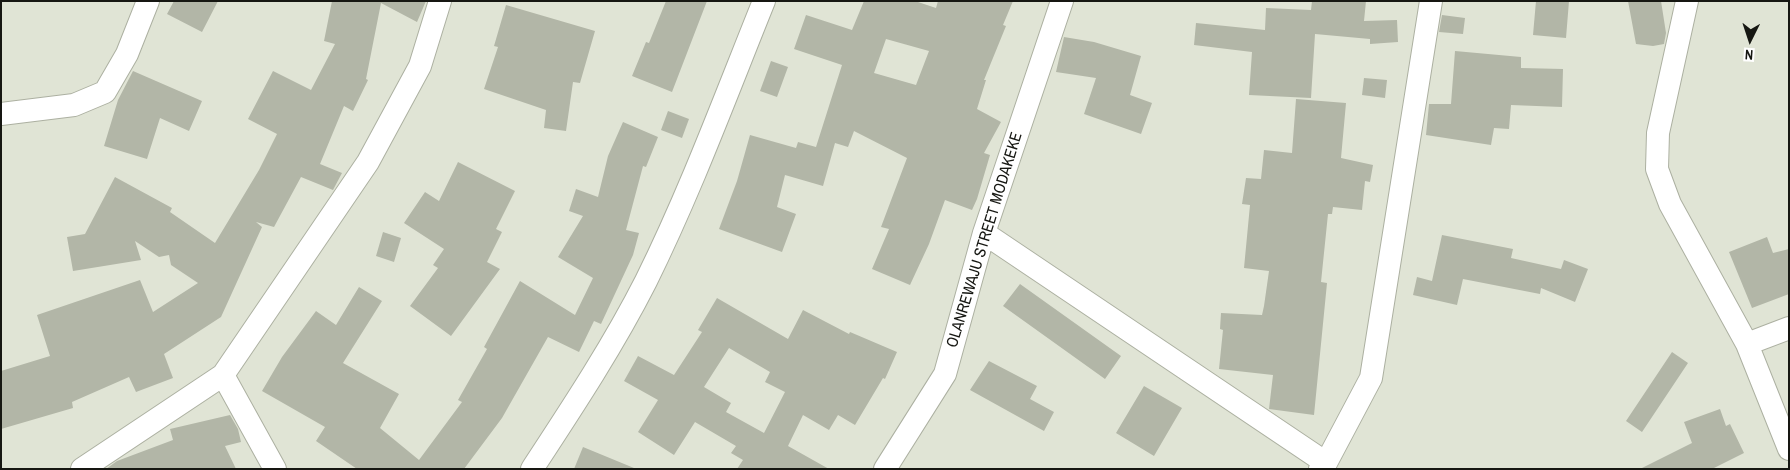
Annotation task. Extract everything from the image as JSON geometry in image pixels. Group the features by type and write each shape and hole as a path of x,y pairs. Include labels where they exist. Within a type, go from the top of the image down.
{"street":[{"path":"1,114 74,105 105,92 127,54 148,1"},
{"path":"82,469 223,375 368,162 420,66 440,1"},
{"path":"532,469 579,398 645,281 684,196 764,1"},
{"name":"OLANREWAJU STREET MODAKEKE","path":"885,469 945,374 984,234 1062,1"},
{"path":"984,234 1323,466 1371,378 1431,1"},
{"path":"1687,1 1658,133 1657,169 1670,204 1747,344 1789,449"},
{"path":"1747,344 1789,328"},
{"path":"223,375 275,469"}],"building":[{"path":"174,1 218,1 202,32 167,14"},
{"path":"332,1 426,1 417,22 381,3 366,79 368,80 353,111 344,106 320,164 342,173 333,190 301,177 274,227 256,222 262,227 221,317 164,354 173,378 136,392 129,377 72,402 73,408 1,429 1,371 50,356 37,315 140,280 153,312 198,283 171,265 169,255 159,257 135,241 141,260 73,271 67,237 85,234 115,177 172,208 170,212 215,243 259,170 277,134 248,119 273,71 311,90 335,44 324,41"},
{"path":"666,1 707,1 672,92 632,76 646,42 649,43"},
{"path":"864,1 915,1 936,8 938,1 1013,1 1003,25 1006,26 984,80 986,80 977,109 1001,122 984,153 990,155 977,199 972,210 945,200 929,244 910,285 872,269 889,229 881,227 907,158 854,131 848,147 835,143 823,186 785,175 777,207 796,214 782,252 719,229 737,181 750,135 796,148 798,142 816,147 842,65 794,49 806,15 852,30","holes":["886,39 929,51 916,85 874,73"]},
{"path":"1312,1 1366,1 1364,21 1397,20 1398,42 1370,44 1370,39 1315,34 1311,98 1249,95 1252,52 1194,45 1196,23 1265,30 1266,8 1311,10"},
{"path":"1536,1 1569,1 1566,38 1533,35"},
{"path":"1628,1 1661,1 1666,33 1664,44 1653,46 1636,44"},
{"path":"506,5 595,31 580,83 573,82 566,131 544,128 546,110 484,89 498,47 494,46"},
{"path":"1442,15 1465,18 1463,34 1439,32"},
{"path":"1064,37 1094,42 1141,56 1130,95 1152,103 1141,134 1084,114 1096,78 1056,72"},
{"path":"1455,51 1521,57 1521,68 1563,69 1562,107 1511,105 1509,129 1494,128 1491,145 1426,135 1429,104 1451,104"},
{"path":"771,61 788,67 777,97 760,91"},
{"path":"133,71 202,101 189,131 160,118 147,159 104,146 118,100"},
{"path":"1364,78 1387,80 1385,98 1362,95"},
{"path":"1296,99 1346,103 1341,158 1373,165 1370,182 1365,181 1362,210 1333,207 1332,214 1328,214 1321,282 1327,283 1314,415 1269,409 1273,375 1219,369 1223,330 1220,329 1221,313 1262,315 1269,271 1244,268 1250,205 1242,204 1246,178 1261,179 1264,150 1292,153"},
{"path":"668,111 689,119 682,138 661,130"},
{"path":"623,122 658,137 646,167 643,166 626,230 639,233 633,255 601,324 594,321 579,352 548,337 502,418 464,469 357,469 316,441 325,427 262,391 282,357 316,311 336,325 359,287 382,301 343,363 399,394 380,428 419,460 462,402 458,400 487,349 484,347 520,281 575,315 593,278 558,257 583,216 569,211 576,189 598,197 608,156"},
{"path":"458,162 515,191 496,229 502,232 487,262 500,269 451,336 410,306 438,268 433,265 444,249 404,223 425,192 439,201"},
{"path":"383,232 401,238 394,262 376,256"},
{"path":"1442,235 1513,249 1511,258 1561,269 1564,260 1588,269 1575,302 1541,288 1540,294 1463,279 1457,305 1413,295 1417,277 1432,281"},
{"path":"1767,237 1773,253 1789,249 1789,294 1752,308 1729,252"},
{"path":"1020,284 1121,356 1105,379 1003,306"},
{"path":"717,298 788,339 803,310 849,334 850,332 897,352 885,379 883,378 855,425 838,415 829,430 803,415 788,446 829,469 737,469 743,460 731,453 736,446 695,422 674,455 638,432 658,400 624,381 638,356 674,375 702,332 698,330","holes":["729,348 770,372 765,382 785,392 764,433 726,412 731,403 704,387"]},
{"path":"1672,352 1688,363 1642,432 1626,421"},
{"path":"989,361 1037,386 1030,399 1054,412 1044,431 970,390"},
{"path":"1144,386 1182,408 1154,456 1116,433"},
{"path":"1720,409 1726,426 1730,424 1744,453 1712,469 1640,469 1692,443 1684,422"},
{"path":"230,415 238,429 241,442 225,446 236,469 106,469 117,461 173,440 170,429"},
{"path":"583,447 634,468 634,469 574,469"}]}
